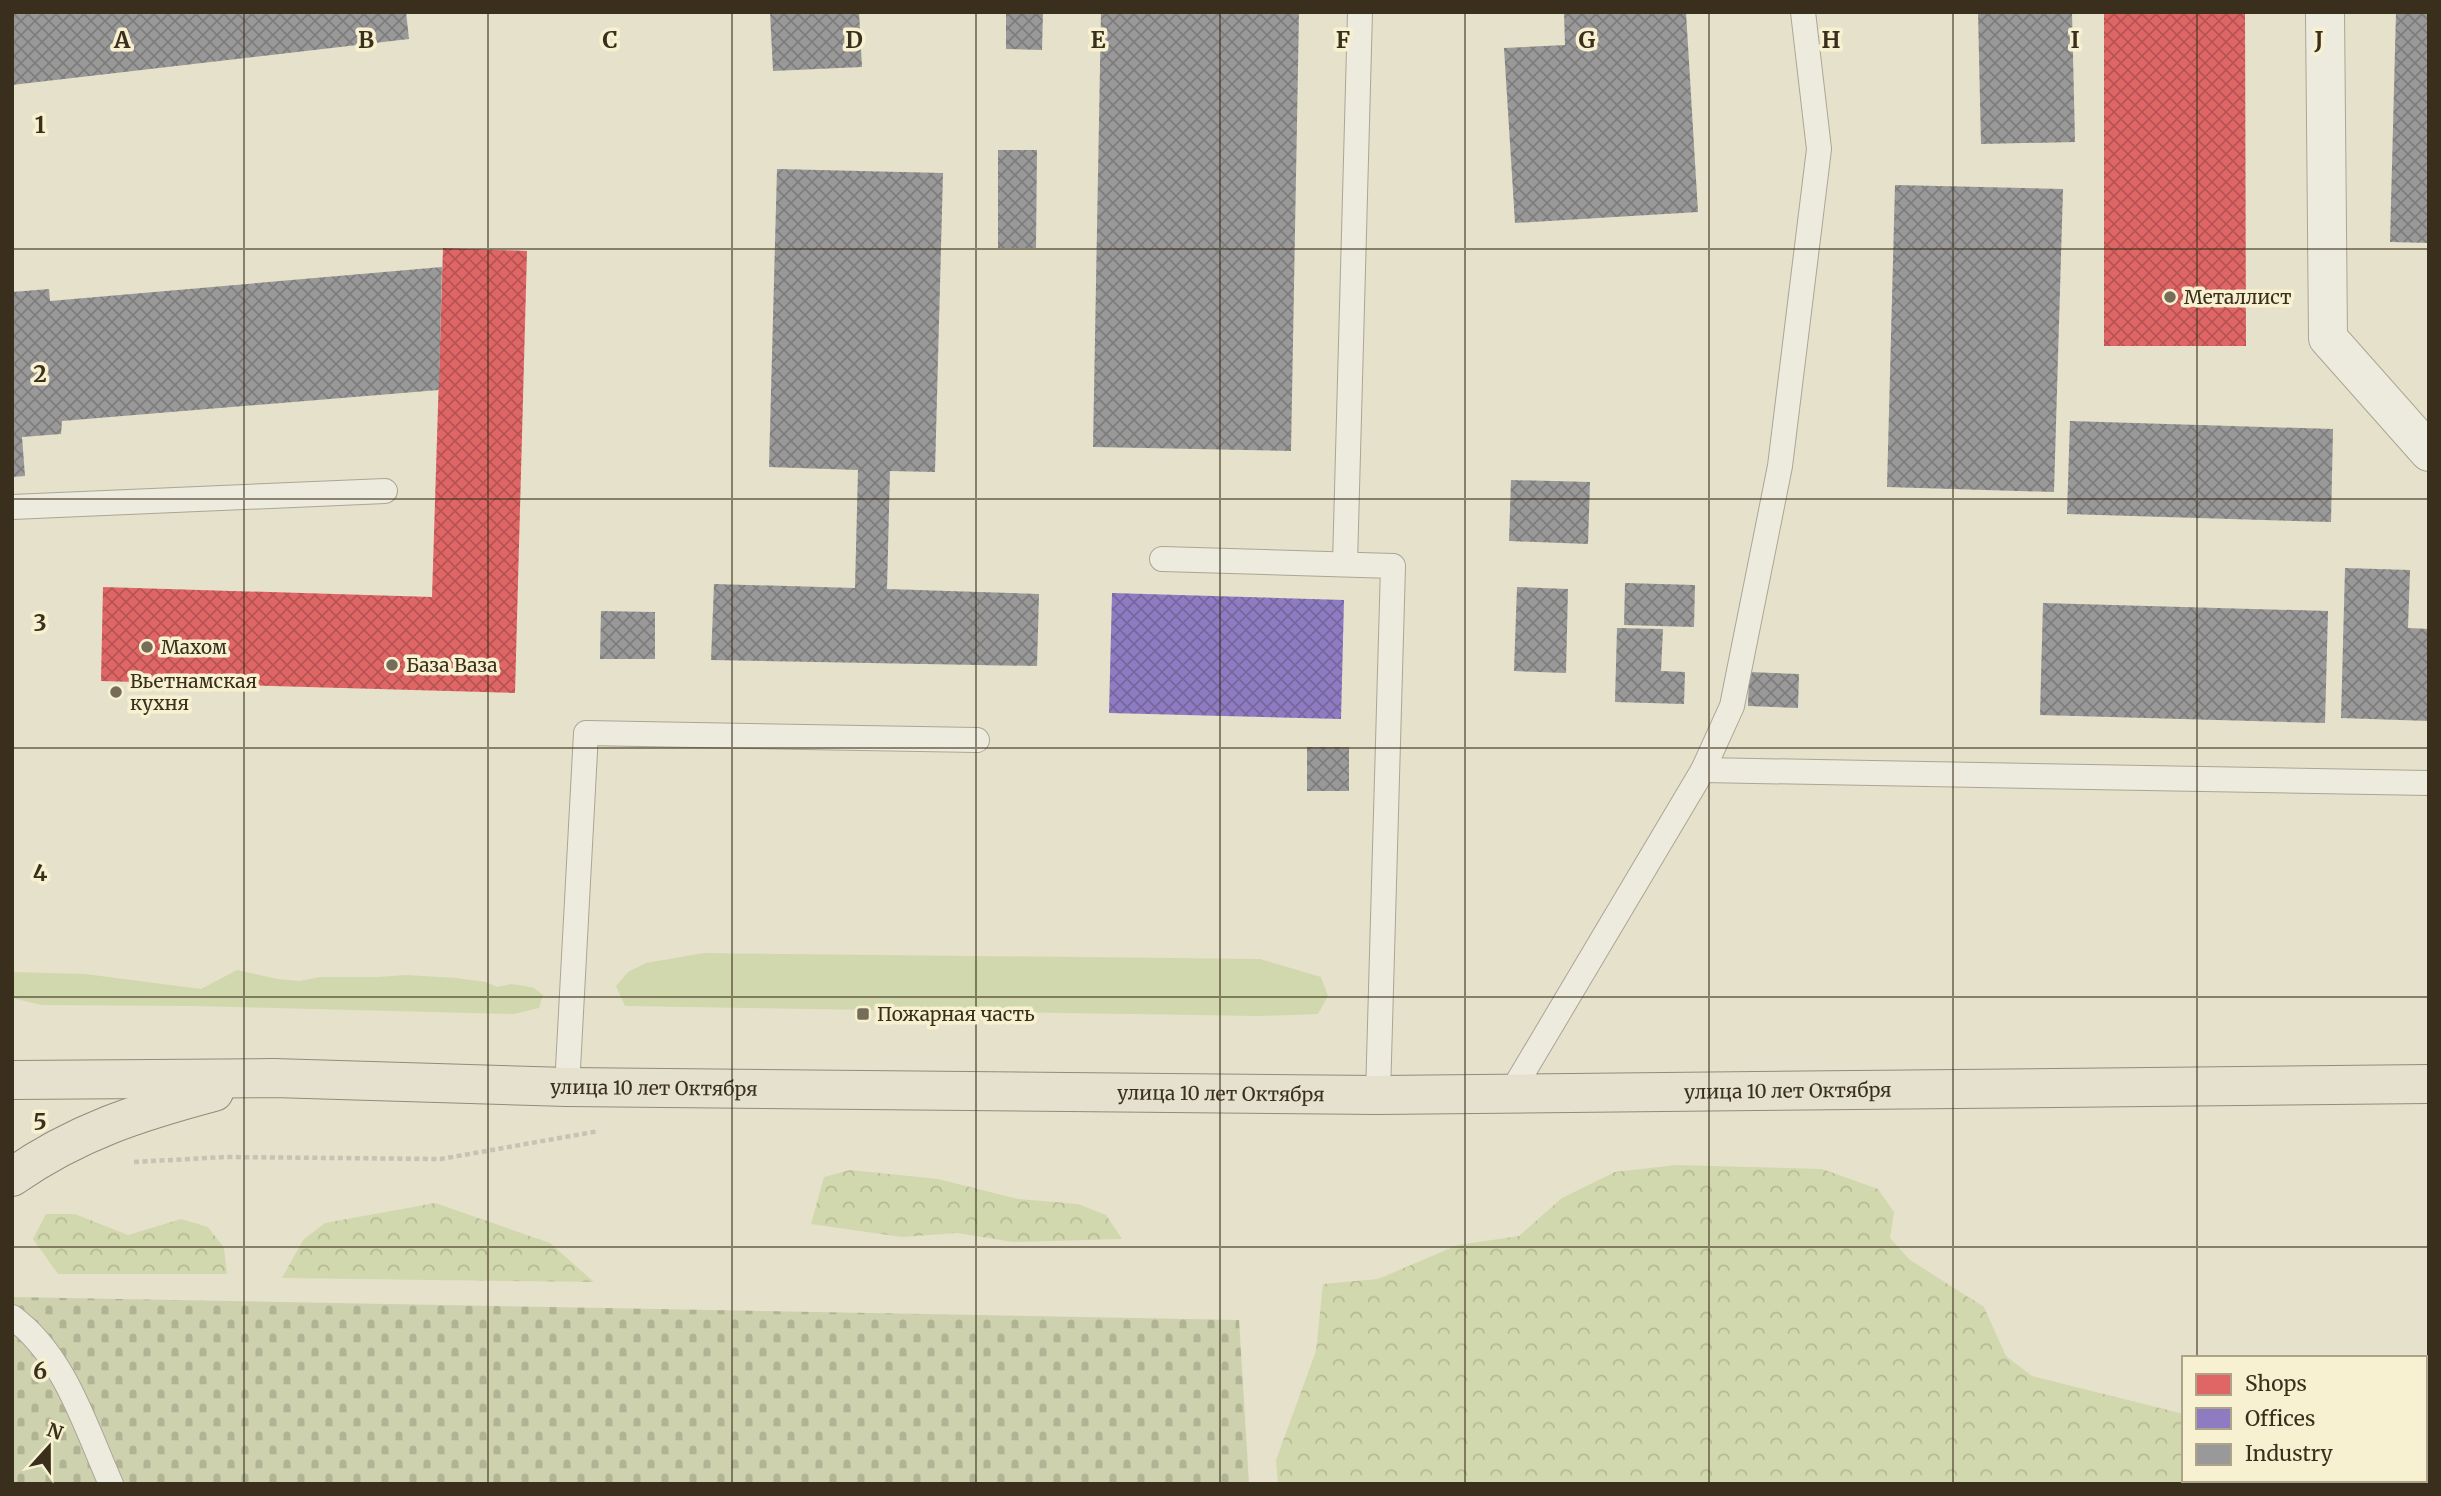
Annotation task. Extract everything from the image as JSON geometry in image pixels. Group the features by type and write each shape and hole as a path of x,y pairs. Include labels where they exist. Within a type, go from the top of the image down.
{"main road":[{"name":"улица 10 лет Октября","path":"12,1080 274,1078 567,1087 1378,1095 2429,1084"},
{"path":"12,1177 84,1133 147,1111 274,1078"}],"street":[{"path":"2325,12 2328,338 2429,452"}],"lane":[{"path":"1345,564 1360,12"},
{"path":"1511,1093 1703,770 1732,706 1780,466 1819,149 1803,12"},
{"path":"12,507 385,491"},
{"path":"1162,559 1393,566 1378,1095"},
{"path":"567,1087 586,733 976,740"},
{"path":"1703,770 2429,783"},
{"path":"12,1317 48,1353 65,1381 111,1484"}],"path":[{"path":"130,1162 226,1157 441,1159 603,1130"}],"green space":[{"path":"704,953 1260,959 1321,977 1328,996 1318,1014 1259,1016 625,1006 616,986 628,972 646,963"},
{"path":"237,970 300,981 320,977 406,975 456,978 486,982 497,987 511,984 525,986 534,988 543,995 539,1008 514,1014 42,1005 12,998 12,972 85,974 201,989"},
{"path":"1676,1165 1822,1169 1878,1189 1894,1212 1890,1238 1910,1260 1984,1307 2006,1356 2032,1376 2182,1414 2182,1482 2318,1482 1278,1484 1276,1460 1316,1351 1323,1284 1378,1279 1458,1245 1519,1236 1562,1198 1615,1172"},
{"path":"850,1170 938,1179 1018,1199 1078,1204 1106,1215 1122,1239 1013,1242 957,1233 902,1237 811,1224 824,1177"},
{"path":"435,1203 550,1243 594,1282 282,1278 303,1240 325,1223"},
{"path":"46,1214 75,1214 128,1235 181,1219 208,1227 224,1248 227,1274 58,1274 33,1239"},
{"path":"12,1297 1239,1320 1249,1484 12,1484"}],"building: Shops":[{"path":"2104,12 2245,12 2246,346 2104,346"},
{"path":"443,248 527,251 515,693 101,681 103,587 432,597"}],"building: Offices":[{"path":"1112,593 1344,600 1341,719 1109,713"}],"building: Industry":[{"path":"12,12 406,12 409,39 12,85"},
{"path":"770,12 859,12 862,67 773,71"},
{"path":"1006,12 1043,12 1042,50 1006,49"},
{"path":"1101,12 1299,12 1291,451 1093,447"},
{"path":"1564,12 1686,12 1698,212 1515,223 1504,48 1565,45"},
{"path":"1978,12 2072,12 2075,142 1981,144"},
{"path":"2396,12 2429,12 2429,243 2390,242"},
{"path":"998,150 1037,150 1036,248 998,248"},
{"path":"777,169 943,173 935,472 890,471 887,589 1039,594 1037,666 711,660 714,584 855,588 858,470 769,467"},
{"path":"1895,185 2063,189 2054,492 1887,487"},
{"path":"442,267 439,390 62,421 61,434 22,437 25,476 12,477 12,292 49,289 50,301"},
{"path":"2070,421 2333,429 2331,522 2067,514"},
{"path":"1511,480 1590,482 1588,544 1509,541"},
{"path":"2345,568 2410,570 2408,628 2429,629 2429,721 2341,718"},
{"path":"1625,583 1695,585 1694,627 1624,625"},
{"path":"1517,587 1568,589 1566,673 1514,671"},
{"path":"2043,603 2328,611 2325,723 2040,715"},
{"path":"601,611 655,612 655,659 600,659"},
{"path":"1617,628 1663,629 1661,671 1685,672 1684,704 1615,702"},
{"path":"1749,672 1799,674 1798,708 1748,706"},
{"path":"1307,747 1349,747 1349,791 1307,791"}],"place":[{"name":"Металлист","path":"2170,297"},
{"name":"Махом","path":"147,647"},
{"name":"База Ваза","path":"392,665"},
{"name":"Вьетнамская кухня","path":"116,692"},
{"name":"Пожарная часть","path":"863,1014"}]}
